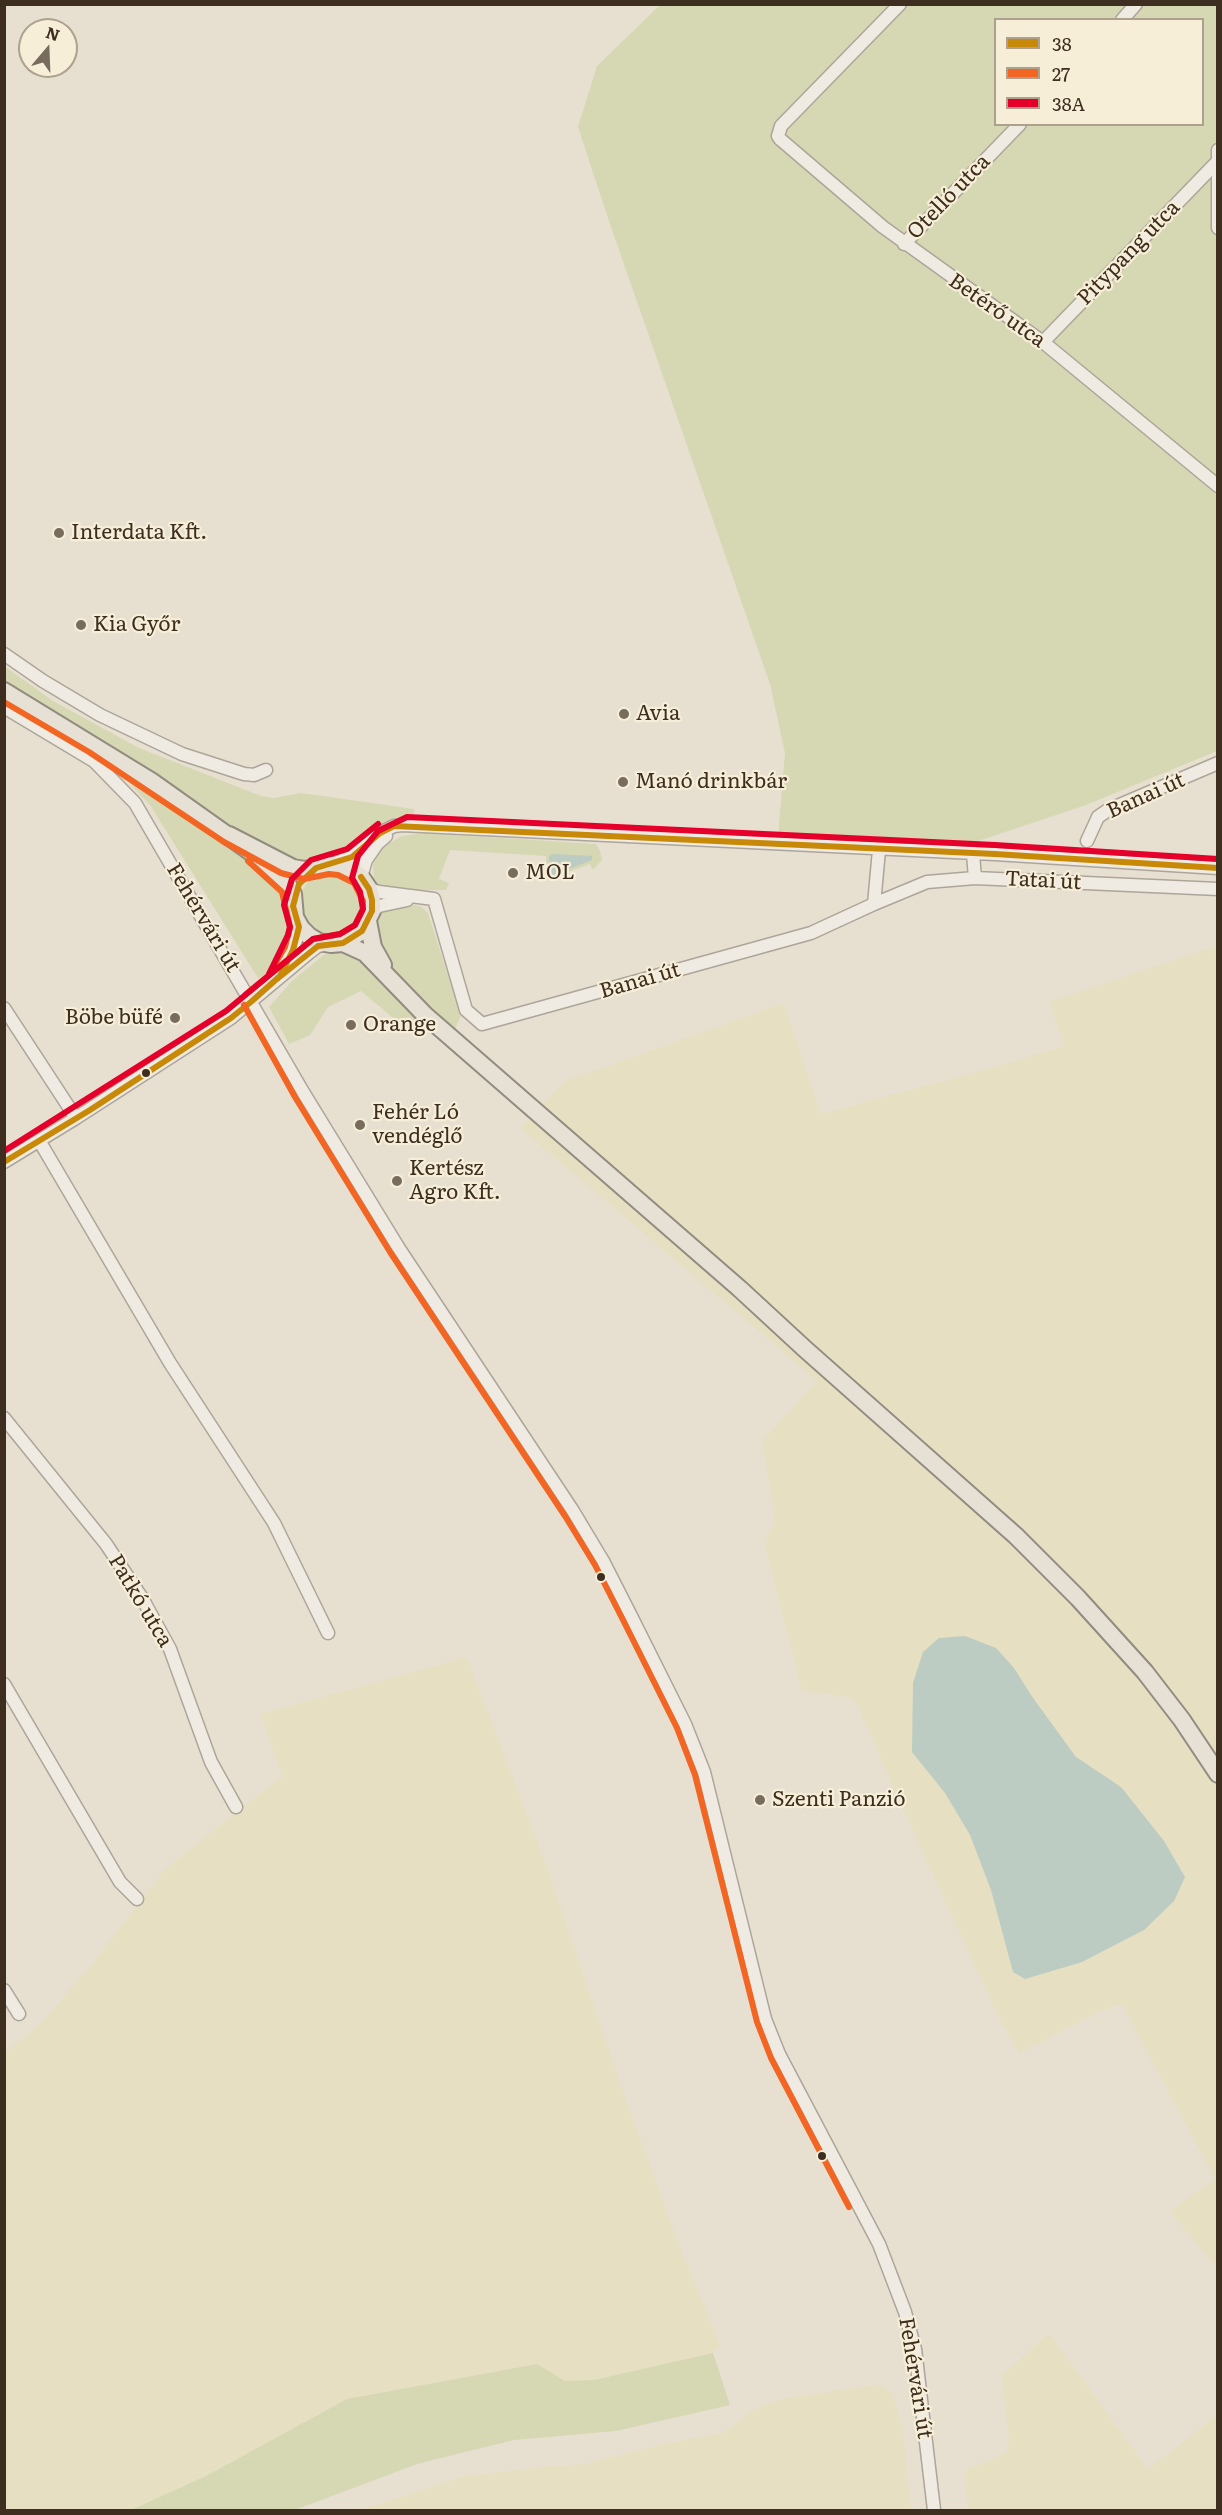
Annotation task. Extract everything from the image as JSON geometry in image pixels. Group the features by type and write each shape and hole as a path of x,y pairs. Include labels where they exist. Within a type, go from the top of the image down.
{"main road":[{"path":"4,691 94,744 229,835 286,881 293,894 294,911 301,928 309,936 319,942 337,943 365,953 425,1015 740,1289 1016,1536 1078,1598 1145,1672 1182,1720 1218,1774"},
{"path":"229,835 299,870 322,867 351,870 365,883 373,946 387,974"},
{"path":"294,911 299,884 322,867"},
{"path":"337,943 362,931 370,916"}],"street":[{"name":"Betérő utca","path":"900,4 781,126 778,136 904,244 1043,342 1218,486"},
{"path":"1124,18 1136,4"},
{"name":"Otelló utca","path":"904,244 1018,126"},
{"path":"1218,150 1216,163 1218,228"},
{"name":"Pitypang utca","path":"1043,342 1216,163"},
{"path":"4,654 99,715 182,754 244,774 254,775 266,770"},
{"name":"Fehérvári út","path":"4,708 94,761 135,803 303,1092 398,1247 573,1511 603,1561 685,1724 704,1772 765,2019 779,2054 879,2244 905,2312 915,2349 934,2511"},
{"name":"Banai út","path":"1087,841 1098,817 1108,810 1218,763"},
{"path":"409,826 392,832 377,844 366,860 365,883 379,892 434,899"},
{"name":"Tatai út","path":"322,867 352,856 388,828 409,826 1218,868"},
{"path":"874,904 879,850"},
{"path":"973,854 975,878"},
{"name":"Tatai út","path":"874,904 927,882 975,878 1218,889"},
{"path":"370,916 388,903 434,899"},
{"name":"Banai út","path":"434,899 466,1010 482,1024 811,933 874,904"},
{"path":"280,976 297,938 299,927 294,911"},
{"path":"4,1162 40,1142 231,1018 318,946 337,943"},
{"path":"4,1008 76,1118"},
{"path":"40,1142 170,1363 274,1523 328,1634"},
{"name":"Patkó utca","path":"4,1418 106,1544 142,1598 170,1649 211,1762 236,1807"},
{"path":"4,1684 120,1882 137,1899"},
{"path":"4,1990 19,2014"}],"shaded area":[{"path":"552,854 592,856 592,860 551,876 548,874 549,857"},
{"path":"1213,947 1218,961 1217,2269 1170,2211 1215,2179 1122,2005 1108,2008 1019,2053 1001,2023 858,1706 849,1697 802,1691 764,1543 775,1520 762,1441 817,1381 520,1128 565,1081 784,1003 821,1114 1064,1046 1049,1002"},
{"path":"965,1636 996,1648 1014,1668 1076,1757 1121,1787 1164,1841 1185,1877 1174,1901 1144,1930 1082,1962 1025,1979 1013,1972 991,1890 970,1835 945,1793 912,1752 913,1683 923,1652 939,1638"},
{"path":"467,1657 546,1864 623,2091 681,2250 721,2346 713,2353 594,2380 565,2381 537,2364 347,2399 206,2476 131,2510 5,2510 4,2054 44,2020 96,1959 164,1870 282,1776 260,1714"},
{"path":"1049,2333 1148,2469 1217,2415 1217,2510 968,2510 964,2477 967,2469 1007,2452 1009,2438 1001,2376"},
{"path":"878,2384 892,2392 903,2430 911,2510 360,2510 465,2476 585,2464 668,2443 722,2433 755,2409 778,2400"}],"green space":[{"path":"660,5 1217,5 1217,751 1086,805 963,846 778,837 785,753 770,684 578,127 597,66"},
{"path":"4,666 53,701 139,748 261,796 274,798 300,793 414,809 414,815 393,818 372,832 353,850 338,856 300,864 243,835 106,743 9,687 5,684"},
{"path":"130,784 194,820 239,850 284,890 286,911 292,927 292,938 284,955 267,974 258,978 150,805"},
{"path":"423,833 596,844 602,860 593,870 590,864 547,880 546,856 450,850 439,879 449,883 446,890 393,890 374,885 373,864 382,847 402,836"},
{"path":"332,871 350,877 358,885 364,903 358,921 350,929 332,935 314,929 306,921 300,903 306,885 314,877"},
{"path":"413,905 420,906 428,913 461,1016 454,1031 424,1005 381,954 373,920 381,911"},
{"path":"341,950 354,952 433,1024 411,1033 361,991 328,1007 310,1035 289,1044 269,1007 293,980 325,954"},
{"path":"713,2353 730,2405 616,2431 514,2440 417,2464 295,2510 131,2510 206,2476 347,2399 537,2364 565,2381 594,2380"}],"transit line":[{"name":"27","path":"4,702 89,752 224,842 281,873 304,879 329,874 338,875 354,883 363,901 363,909 355,925 340,934 313,939 246,994"},
{"name":"38A","path":"4,1151 226,1011 313,939 340,934 355,925 363,909 360,892 352,878 358,856 378,831 407,817 995,845 1218,859"},
{"name":"38A","path":"269,974 290,927 284,905 292,879 311,860 347,849 378,824"},
{"name":"38","path":"4,1162 90,1110 231,1018 252,1001 280,976 293,950 299,927 293,906 299,884 316,868 352,857 380,833 394,826 995,854 1218,868"},
{"name":"27","path":"248,861 282,892 290,927 285,947 269,974"},
{"name":"38","path":"277,979 318,946 343,943 362,931 372,911 372,900 369,889 361,877"},
{"name":"27","path":"244,1005 295,1097 390,1252 565,1516 595,1565 623,1620 677,1728 695,1775 757,2022 771,2058 849,2207"}],"place":[{"name":"Interdata Kft.","path":"59,533"},
{"name":"Kia Győr","path":"81,625"},
{"name":"Avia","path":"624,714"},
{"name":"Manó drinkbár","path":"623,782"},
{"name":"MOL","path":"513,873"},
{"name":"Böbe büfé","path":"175,1018"},
{"name":"Orange","path":"351,1025"},
{"name":"Fehér Ló vendéglő","path":"360,1125"},
{"name":"Kertész Agro Kft.","path":"397,1181"},
{"name":"Szenti Panzió","path":"760,1800"}]}
